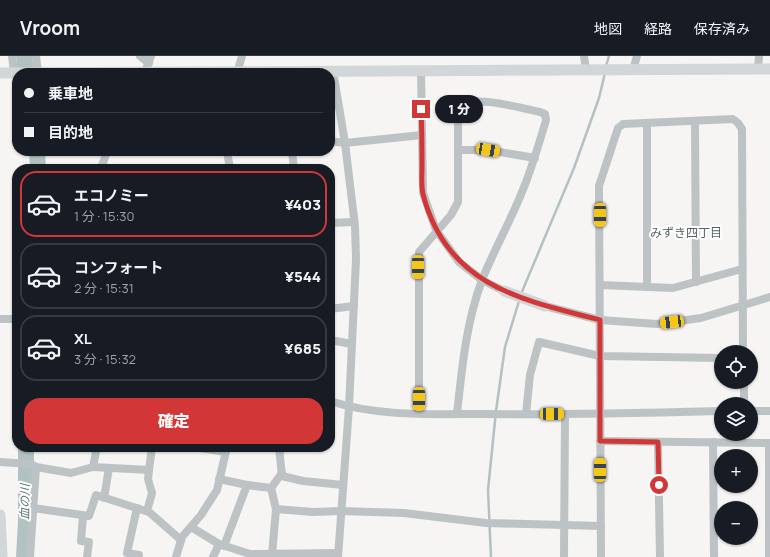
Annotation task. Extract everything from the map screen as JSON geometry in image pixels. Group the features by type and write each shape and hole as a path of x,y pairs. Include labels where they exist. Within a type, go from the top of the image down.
{"street":[{"path":"12,56 14,68"},
{"path":"36,56 38,68"},
{"path":"140,56 148,63"},
{"path":"238,68 242,56"},
{"path":"584,56 591,70"},
{"path":"633,70 637,56"},
{"path":"758,69 759,56"},
{"path":"138,68 148,63 197,68"},
{"path":"335,71 770,69"},
{"path":"421,70 423,193 436,230 459,262 482,280 504,291 545,306 600,320 657,324 701,318 770,296"},
{"path":"0,73 12,72"},
{"path":"191,527 221,545 250,554 275,556 338,555 349,407 356,259 354,222 345,143 335,83"},
{"path":"419,413 418,252 450,215 458,202 458,108 460,104 468,102 502,104 540,112 545,114 546,120 535,158 522,193 482,280 470,320 462,365 458,414"},
{"path":"601,557 600,186 618,128 623,124 733,120 738,123 742,129 743,345"},
{"path":"695,121 696,282"},
{"path":"647,123 647,287"},
{"path":"335,142 345,143 422,135"},
{"path":"458,150 488,150 535,158"},
{"path":"335,223 354,222"},
{"path":"600,285 673,288 742,269"},
{"path":"335,308 354,306"},
{"path":"0,319 12,319"},
{"path":"335,341 352,344"},
{"path":"526,414 530,375 539,342 600,356 714,358"},
{"path":"335,403 349,407 413,414 600,414 714,411"},
{"path":"758,411 770,411"},
{"path":"564,557 565,414"},
{"path":"600,441 769,443 769,557"},
{"path":"658,442 660,557"},
{"path":"713,442 714,557"},
{"path":"93,467 96,452"},
{"path":"147,511 152,493 148,479 151,452"},
{"path":"176,557 182,540 217,490 226,452"},
{"path":"280,452 282,476 343,485"},
{"path":"0,462 22,463 71,473 93,467 149,470"},
{"path":"30,557 34,508 34,465"},
{"path":"104,498 109,468"},
{"path":"271,488 282,473"},
{"path":"219,480 271,488"},
{"path":"213,557 221,545 246,485"},
{"path":"271,488 276,508 275,556"},
{"path":"34,508 89,516 96,495 147,511 182,540"},
{"path":"137,508 126,553 139,555 138,557"},
{"path":"276,508 313,512 342,511 404,513 486,524 601,526"},
{"path":"0,515 2,557"},
{"path":"83,516 81,541 89,542 87,557"}],"waterway":[{"name":"血の川","path":"24,56 25,68"},
{"path":"606,66 609,56"},
{"path":"521,294 574,168 599,98 605,73"},
{"name":"血の川","path":"37,156 38,164"},
{"path":"491,557 488,490 496,411 505,347 519,301"},
{"name":"血の川","path":"24,557 26,522 26,452"}],"district":[{"name":"みずき四丁目","path":"686,233"}],"route":[{"path":"421,109 423,193 436,230 459,262 482,280 504,291 545,306 600,320 600,441 658,442 659,485"}]}
